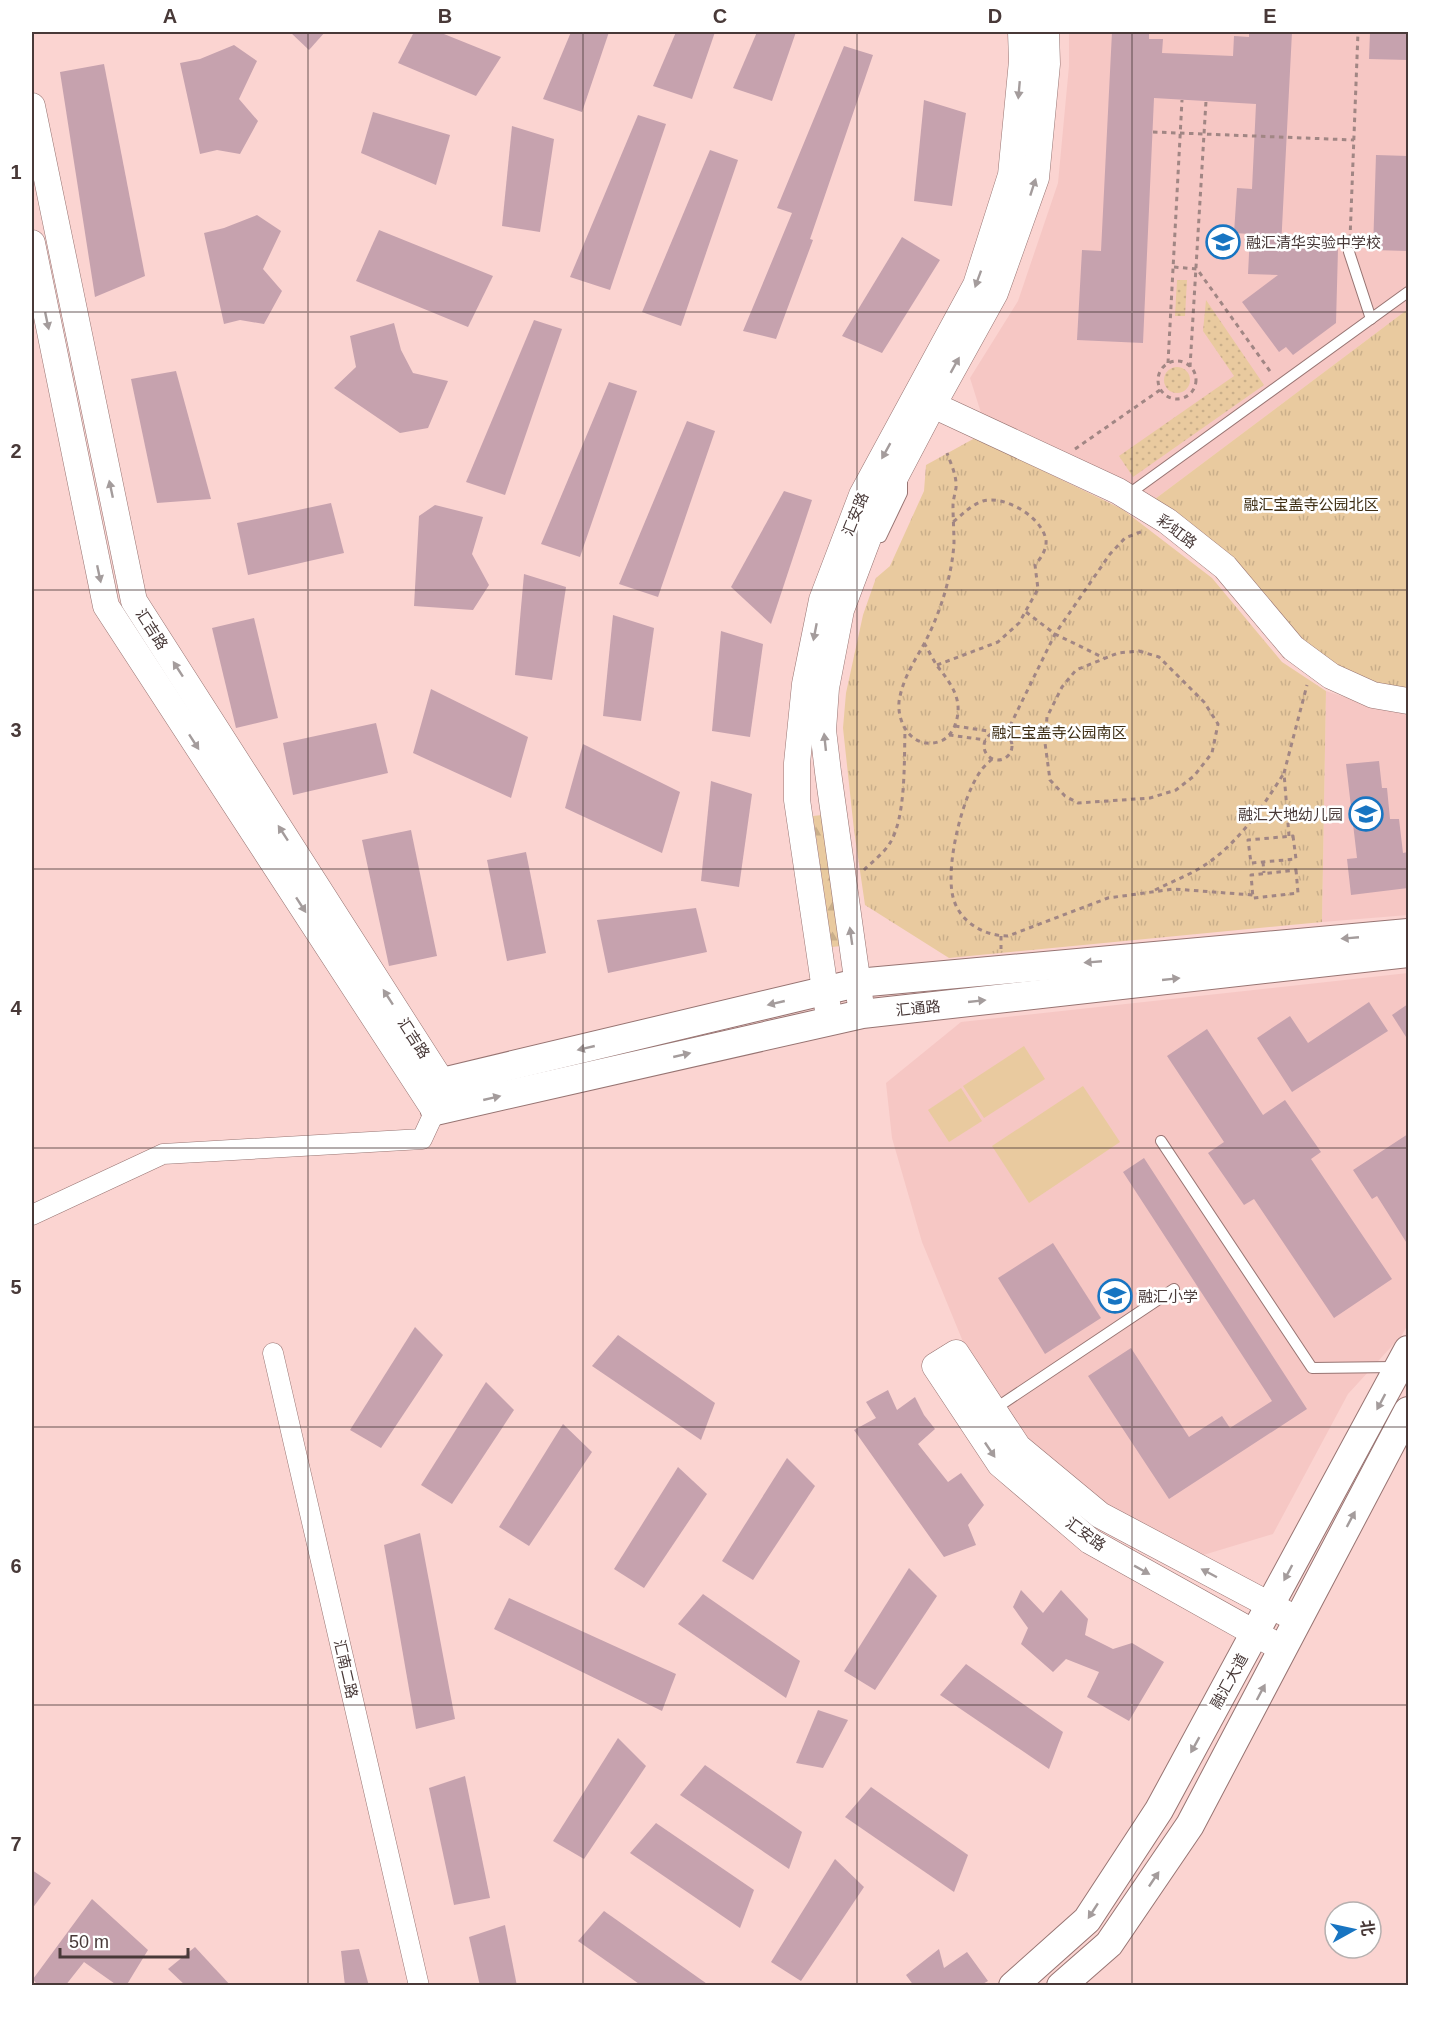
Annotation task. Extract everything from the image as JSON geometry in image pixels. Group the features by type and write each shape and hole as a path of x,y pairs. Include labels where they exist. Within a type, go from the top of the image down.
{"main road":[{"name":"汇通路","path":"442,1082 857,984 1408,933"},
{"name":"汇通路","path":"435,1111 862,1014 1408,953"},
{"name":"融汇大道","path":"1013,1986 1087,1920 1159,1810 1404,1359"},
{"path":"1061,1986 1109,1944 1190,1825 1408,1411"}],"street":[{"name":"汇安路","path":"862,1014 823,730 826,688 841,610 881,504 903,463 924,401 976,285 1011,175 1022,61 1021,32"},
{"name":"汇安路","path":"830,1022 797,800 796,763 805,684 822,600 861,495 995,292 1036,178 1047,64 1046,32"},
{"name":"汇吉路","path":"32,106 134,601 442,1082"},
{"name":"汇吉路","path":"32,243 106,606 435,1111"},
{"name":"彩虹路","path":"924,401 1126,496 1167,521 1225,567 1293,648 1331,676 1373,695 1408,701"},
{"path":"32,1215 163,1154 422,1139 435,1111 442,1082"},
{"name":"汇南二路","path":"273,1353 419,1986"},
{"name":"汇安路","path":"945,1360 983,1417 1000,1464 1090,1541 1283,1649"},
{"name":"汇安路","path":"983,1417 1100,1515 1298,1620"}],"lane":[{"path":"1349,252 1371,319"},
{"path":"1126,496 1408,292"},
{"path":"1161,1141 1312,1368 1404,1359"},
{"path":"983,1417 1174,1290"}],"path":[{"path":"1349,252 1358,32"},
{"path":"1168,363 1182,100"},
{"path":"1190,366 1180,361 1168,363 1159,372 1157,378 1164,395 1176,399 1188,395 1195,385 1196,378 1190,366 1206,101"},
{"path":"1153,132 1354,140"},
{"path":"1173,267 1197,268"},
{"path":"1197,268 1280,385"},
{"path":"1056,462 1160,390"},
{"path":"861,873 890,843 898,824 904,771 905,731 900,718 899,703 913,661 924,643 942,599 951,564 954,541 952,503 956,487 955,474 947,453"},
{"path":"937,665 998,642 1019,623 1038,589 1035,565 1043,556 1046,541 1039,524 1002,501 986,500 971,506 953,522"},
{"path":"1006,734 1054,634 1110,554 1125,538 1167,521"},
{"path":"1026,612 1054,634 1104,658 1118,653 1139,651 1159,657 1204,702 1218,724 1212,753 1194,776 1176,790 1150,798 1078,803 1065,796 1050,780 1045,743 1047,717 1062,687 1076,670 1104,658"},
{"path":"905,731 913,738 926,742 941,741 953,731 959,715 958,697 924,643"},
{"path":"1151,892 1202,866 1230,845 1261,811 1284,772 1309,681"},
{"path":"955,726 997,732 1006,734 1012,742 1011,751 1002,760 993,759 986,753 984,744 992,733 997,732"},
{"path":"948,735 986,740"},
{"path":"993,759 980,771 958,825 952,860 952,892 961,914 974,927 993,936 1008,936 1108,898 1174,889 1253,895 1253,898 1298,893 1296,870 1251,875 1253,895"},
{"path":"1284,772 1289,836"},
{"path":"1293,836 1296,859 1263,862 1251,863 1248,840 1293,836"},
{"path":"1263,862 1264,873"},
{"path":"1001,936 1002,953"}],"shaded area":[{"name":"融汇清华实验中学校","path":"1069,32 1408,32 1408,309 1155,499 982,416 970,378 1018,301 1058,183 1069,66"},
{"name":"融汇大地幼儿园","path":"1326,691 1375,707 1408,713 1408,915 1322,922"},
{"name":"融汇小学","path":"1408,973 1408,1324 1402,1335 1348,1394 1273,1534 1200,1556 1104,1507 1027,1441 966,1349 922,1242 892,1138 886,1083 961,1022"}],"green space":[{"path":"1177,280 1187,280 1185,316 1175,316"},
{"path":"1206,300 1264,385 1133,477 1119,456 1234,376 1203,331"},
{"name":"融汇宝盖寺公园北区","path":"1408,309 1408,691 1379,686 1336,670 1300,642 1155,499"},
{"path":"1177,367 1186,371 1190,380 1186,389 1177,393 1168,389 1164,380 1168,371"},
{"name":"融汇宝盖寺公园南区","path":"975,438 1122,509 1212,578 1282,662 1326,691 1322,922 949,958 865,905 843,728 846,693 863,615 876,578 890,566 924,491 926,465"},
{"path":"822,815 841,946 832,947 813,816"},
{"path":"1293,836 1296,859 1251,863 1248,840"},
{"path":"1296,870 1298,893 1253,898 1251,875"},
{"path":"1024,1046 1045,1079 984,1118 963,1086"},
{"path":"1083,1086 1120,1142 1029,1203 992,1146"},
{"path":"961,1088 982,1121 949,1142 928,1110"}],"building":[{"path":"290,32 325,32 309,50"},
{"path":"414,32 439,32 501,57 476,96 398,63"},
{"path":"571,32 609,32 582,112 543,99"},
{"path":"676,32 715,32 692,99 653,86"},
{"path":"757,32 796,32 772,101 733,88"},
{"path":"1112,32 1149,32 1149,39 1163,39 1162,53 1233,56 1234,36 1249,37 1249,32 1292,32 1281,247 1338,249 1336,323 1293,355 1286,347 1279,352 1242,302 1278,275 1248,274 1250,234 1234,233 1237,188 1252,189 1256,104 1154,98 1143,343 1077,340 1082,250 1101,251"},
{"path":"1370,32 1408,32 1408,60 1369,59"},
{"path":"234,45 257,61 239,99 258,121 240,154 217,150 200,154 180,63 200,59"},
{"path":"844,46 873,55 810,239 813,240 776,339 743,331 792,213 777,208"},
{"path":"104,64 145,276 95,297 60,72"},
{"path":"924,100 966,113 952,206 914,201"},
{"path":"373,112 450,135 436,185 361,153"},
{"path":"638,115 666,124 610,290 570,277"},
{"path":"512,126 554,139 540,232 502,226"},
{"path":"710,150 738,160 681,326 642,312"},
{"path":"1376,155 1408,156 1408,251 1373,250"},
{"path":"257,215 281,231 263,269 282,291 264,324 240,320 224,324 204,233"},
{"path":"379,230 493,276 468,327 356,281"},
{"path":"902,237 940,260 882,353 842,336"},
{"path":"534,320 562,329 505,495 466,482"},
{"path":"394,323 401,350 413,373 448,381 428,428 400,433 334,388 356,367 350,336"},
{"path":"176,371 211,499 157,503 131,379"},
{"path":"609,382 637,391 580,557 541,544"},
{"path":"687,421 715,431 658,597 619,584"},
{"path":"784,491 812,500 771,624 731,587"},
{"path":"331,503 344,553 248,575 237,523"},
{"path":"435,505 483,517 472,554 489,585 473,610 414,606 419,516"},
{"path":"524,574 566,587 552,680 515,675"},
{"path":"613,615 654,628 641,721 603,716"},
{"path":"254,618 278,718 236,728 212,628"},
{"path":"721,631 763,644 750,737 712,731"},
{"path":"431,689 528,737 511,798 413,753"},
{"path":"376,723 388,773 293,795 283,743"},
{"path":"583,744 680,792 662,853 565,808"},
{"path":"1379,761 1382,788 1387,788 1390,819 1399,819 1403,853 1408,852 1408,888 1351,895 1347,859 1357,858 1346,764"},
{"path":"711,781 752,794 739,887 701,881"},
{"path":"411,830 437,956 389,966 362,840"},
{"path":"526,852 546,953 507,961 487,860"},
{"path":"696,908 707,952 608,973 597,920"},
{"path":"1369,1002 1388,1031 1292,1092 1257,1038 1290,1016 1308,1043"},
{"path":"1408,1004 1408,1040 1392,1015"},
{"path":"1207,1029 1263,1115 1285,1100 1321,1152 1311,1159 1392,1279 1334,1318 1254,1199 1244,1205 1208,1153 1224,1142 1167,1056"},
{"path":"1408,1134 1408,1245 1377,1196 1372,1199 1353,1170"},
{"path":"1144,1158 1307,1409 1169,1499 1088,1376 1131,1348 1189,1437 1222,1416 1230,1428 1272,1401 1123,1172"},
{"path":"1053,1243 1101,1318 1045,1354 998,1278"},
{"path":"415,1327 443,1355 381,1448 350,1430"},
{"path":"618,1335 715,1403 701,1440 592,1366"},
{"path":"486,1382 514,1410 452,1504 421,1485"},
{"path":"888,1390 897,1410 915,1397 924,1415 935,1429 918,1444 948,1482 961,1473 984,1505 968,1525 976,1545 944,1557 854,1430 876,1418 866,1402"},
{"path":"563,1424 592,1452 529,1546 499,1527"},
{"path":"787,1458 815,1486 753,1580 722,1561"},
{"path":"678,1467 707,1494 644,1588 614,1569"},
{"path":"420,1533 455,1719 416,1729 384,1545"},
{"path":"909,1568 937,1596 875,1690 844,1671"},
{"path":"1021,1590 1043,1613 1061,1590 1088,1619 1085,1635 1113,1649 1132,1643 1164,1662 1129,1721 1087,1697 1099,1672 1066,1659 1053,1672 1021,1644 1028,1628 1013,1607"},
{"path":"703,1594 800,1661 786,1698 678,1624"},
{"path":"509,1598 676,1674 662,1711 494,1629"},
{"path":"966,1664 1063,1732 1049,1769 940,1695"},
{"path":"818,1710 848,1720 823,1768 796,1763"},
{"path":"618,1738 646,1766 584,1859 553,1841"},
{"path":"705,1765 802,1832 789,1869 680,1795"},
{"path":"465,1776 490,1898 454,1905 429,1788"},
{"path":"871,1787 968,1855 954,1892 845,1817"},
{"path":"656,1823 754,1890 740,1928 630,1853"},
{"path":"835,1859 864,1887 801,1981 771,1962"},
{"path":"32,1870 51,1883 32,1909"},
{"path":"92,1899 148,1950 126,1986 118,1986 84,1962 65,1986 38,1986 33,1979"},
{"path":"604,1911 710,1986 642,1986 578,1941"},
{"path":"505,1925 517,1986 480,1986 469,1937"},
{"path":"195,1947 231,1986 186,1986 168,1969"},
{"path":"359,1949 369,1986 345,1986 341,1951"},
{"path":"939,1949 944,1968 967,1952 988,1981 979,1986 914,1986 906,1975"}],"place":[{"name":"融汇清华实验中学校","path":"1223,242"},
{"name":"融汇大地幼儿园","path":"1366,814"},
{"name":"融汇小学","path":"1115,1296"}]}
